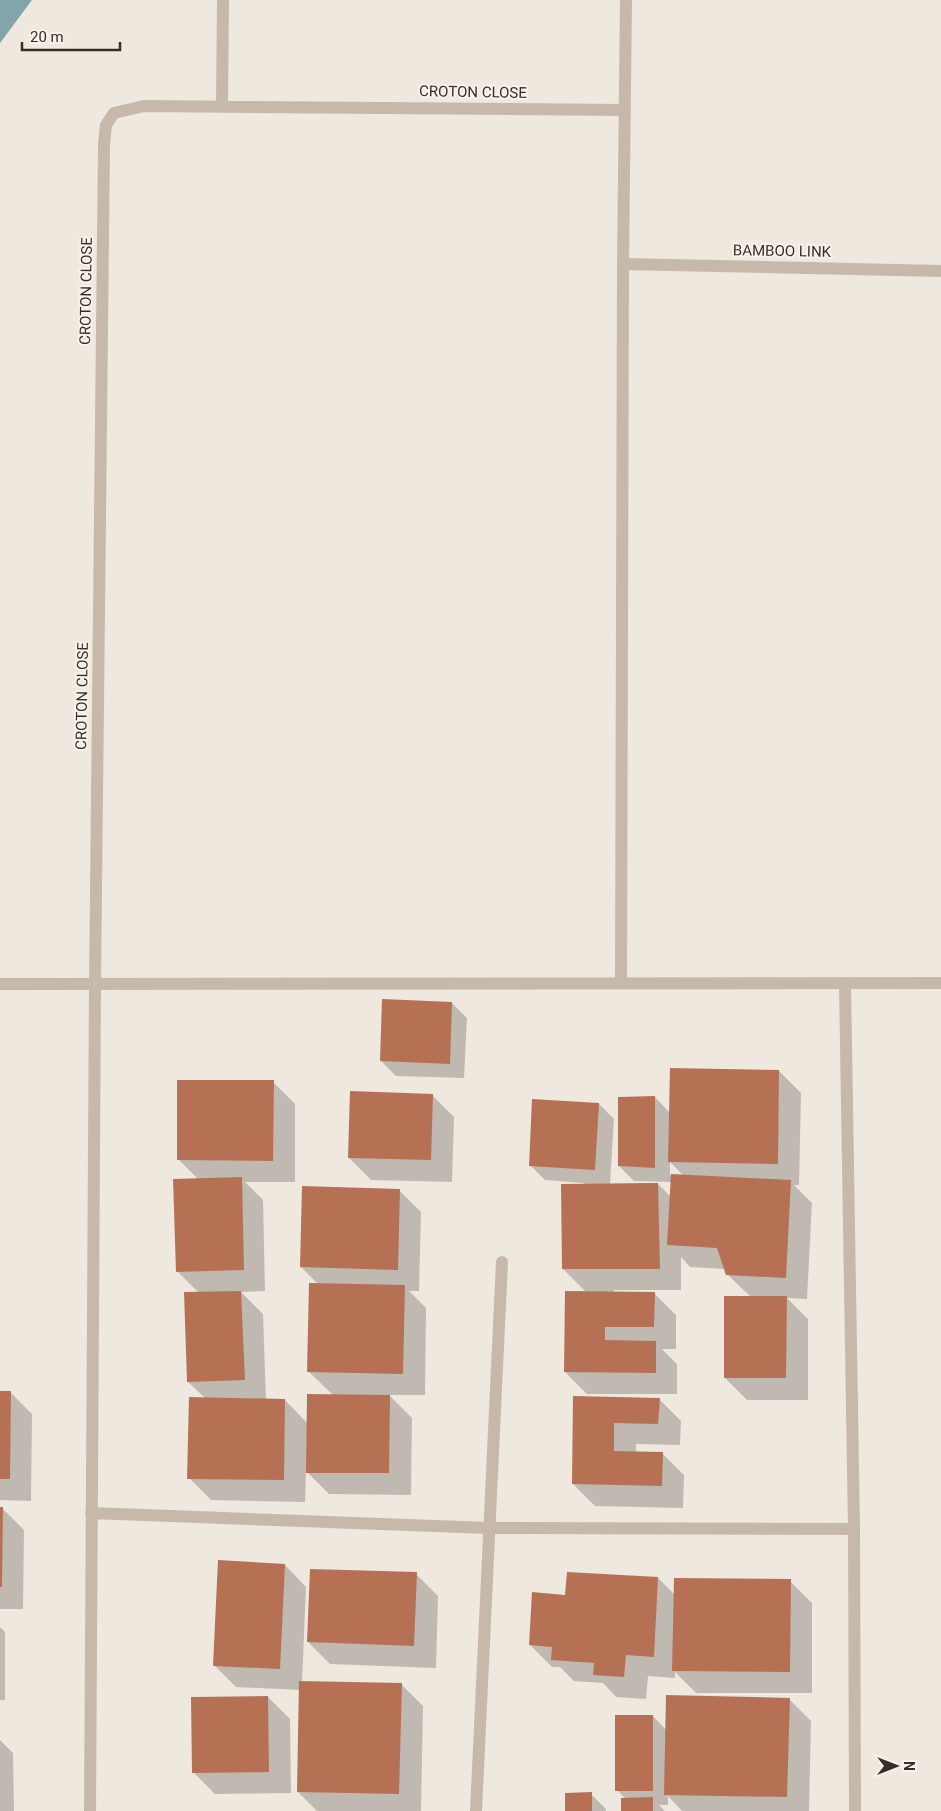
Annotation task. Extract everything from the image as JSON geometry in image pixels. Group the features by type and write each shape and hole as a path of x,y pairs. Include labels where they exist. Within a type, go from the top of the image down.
{"street":[{"path":"222,105 223,0"},
{"path":"621,982 623,264 626,0"},
{"name":"CROTON CLOSE","path":"90,1811 95,984 106,125 114,114 144,106 222,105 625,110"},
{"name":"BAMBOO LINK","path":"623,264 941,271"},
{"path":"0,984 941,983"},
{"path":"845,984 854,1529 855,1811"},
{"path":"476,1811 502,1262"},
{"path":"91,1513 489,1528 854,1529"}],"water":[{"path":"0,0 32,0 0,43"}],"building":[{"path":"382,999 452,1002 450,1064 380,1061"},
{"path":"670,1068 779,1070 778,1164 668,1162"},
{"path":"177,1080 274,1080 273,1161 177,1160"},
{"path":"350,1091 433,1094 431,1160 348,1158"},
{"path":"655,1096 655,1168 618,1166 618,1097"},
{"path":"532,1099 599,1103 595,1170 529,1166"},
{"path":"671,1174 791,1180 786,1278 726,1275 717,1248 667,1245"},
{"path":"242,1177 244,1270 176,1272 173,1179"},
{"path":"658,1183 660,1269 562,1269 561,1184"},
{"path":"302,1186 400,1189 398,1270 300,1267"},
{"path":"309,1283 405,1285 403,1374 307,1372"},
{"path":"241,1291 245,1380 187,1382 184,1292"},
{"path":"565,1291 655,1292 654,1327 605,1327 605,1340 656,1341 656,1373 564,1372"},
{"path":"724,1296 787,1296 786,1378 724,1378"},
{"path":"0,1391 11,1391 10,1479 0,1479"},
{"path":"307,1394 390,1395 389,1473 306,1473"},
{"path":"573,1396 660,1398 658,1424 614,1423 614,1451 663,1452 662,1486 572,1484"},
{"path":"189,1397 285,1399 284,1480 187,1479"},
{"path":"0,1507 3,1507 2,1587 0,1587"},
{"path":"218,1560 285,1564 280,1669 213,1666"},
{"path":"310,1569 417,1572 414,1646 307,1642"},
{"path":"567,1572 658,1577 654,1657 626,1655 624,1677 593,1675 594,1663 551,1660 552,1647 529,1645 532,1592 565,1595"},
{"path":"674,1578 791,1579 790,1672 672,1671"},
{"path":"299,1681 402,1683 399,1794 297,1792"},
{"path":"666,1695 790,1698 787,1797 664,1795"},
{"path":"268,1696 269,1772 192,1773 191,1697"},
{"path":"615,1715 653,1715 653,1791 615,1791"},
{"path":"592,1792 592,1811 565,1811 565,1793"},
{"path":"653,1797 653,1811 621,1811 621,1798"}]}
